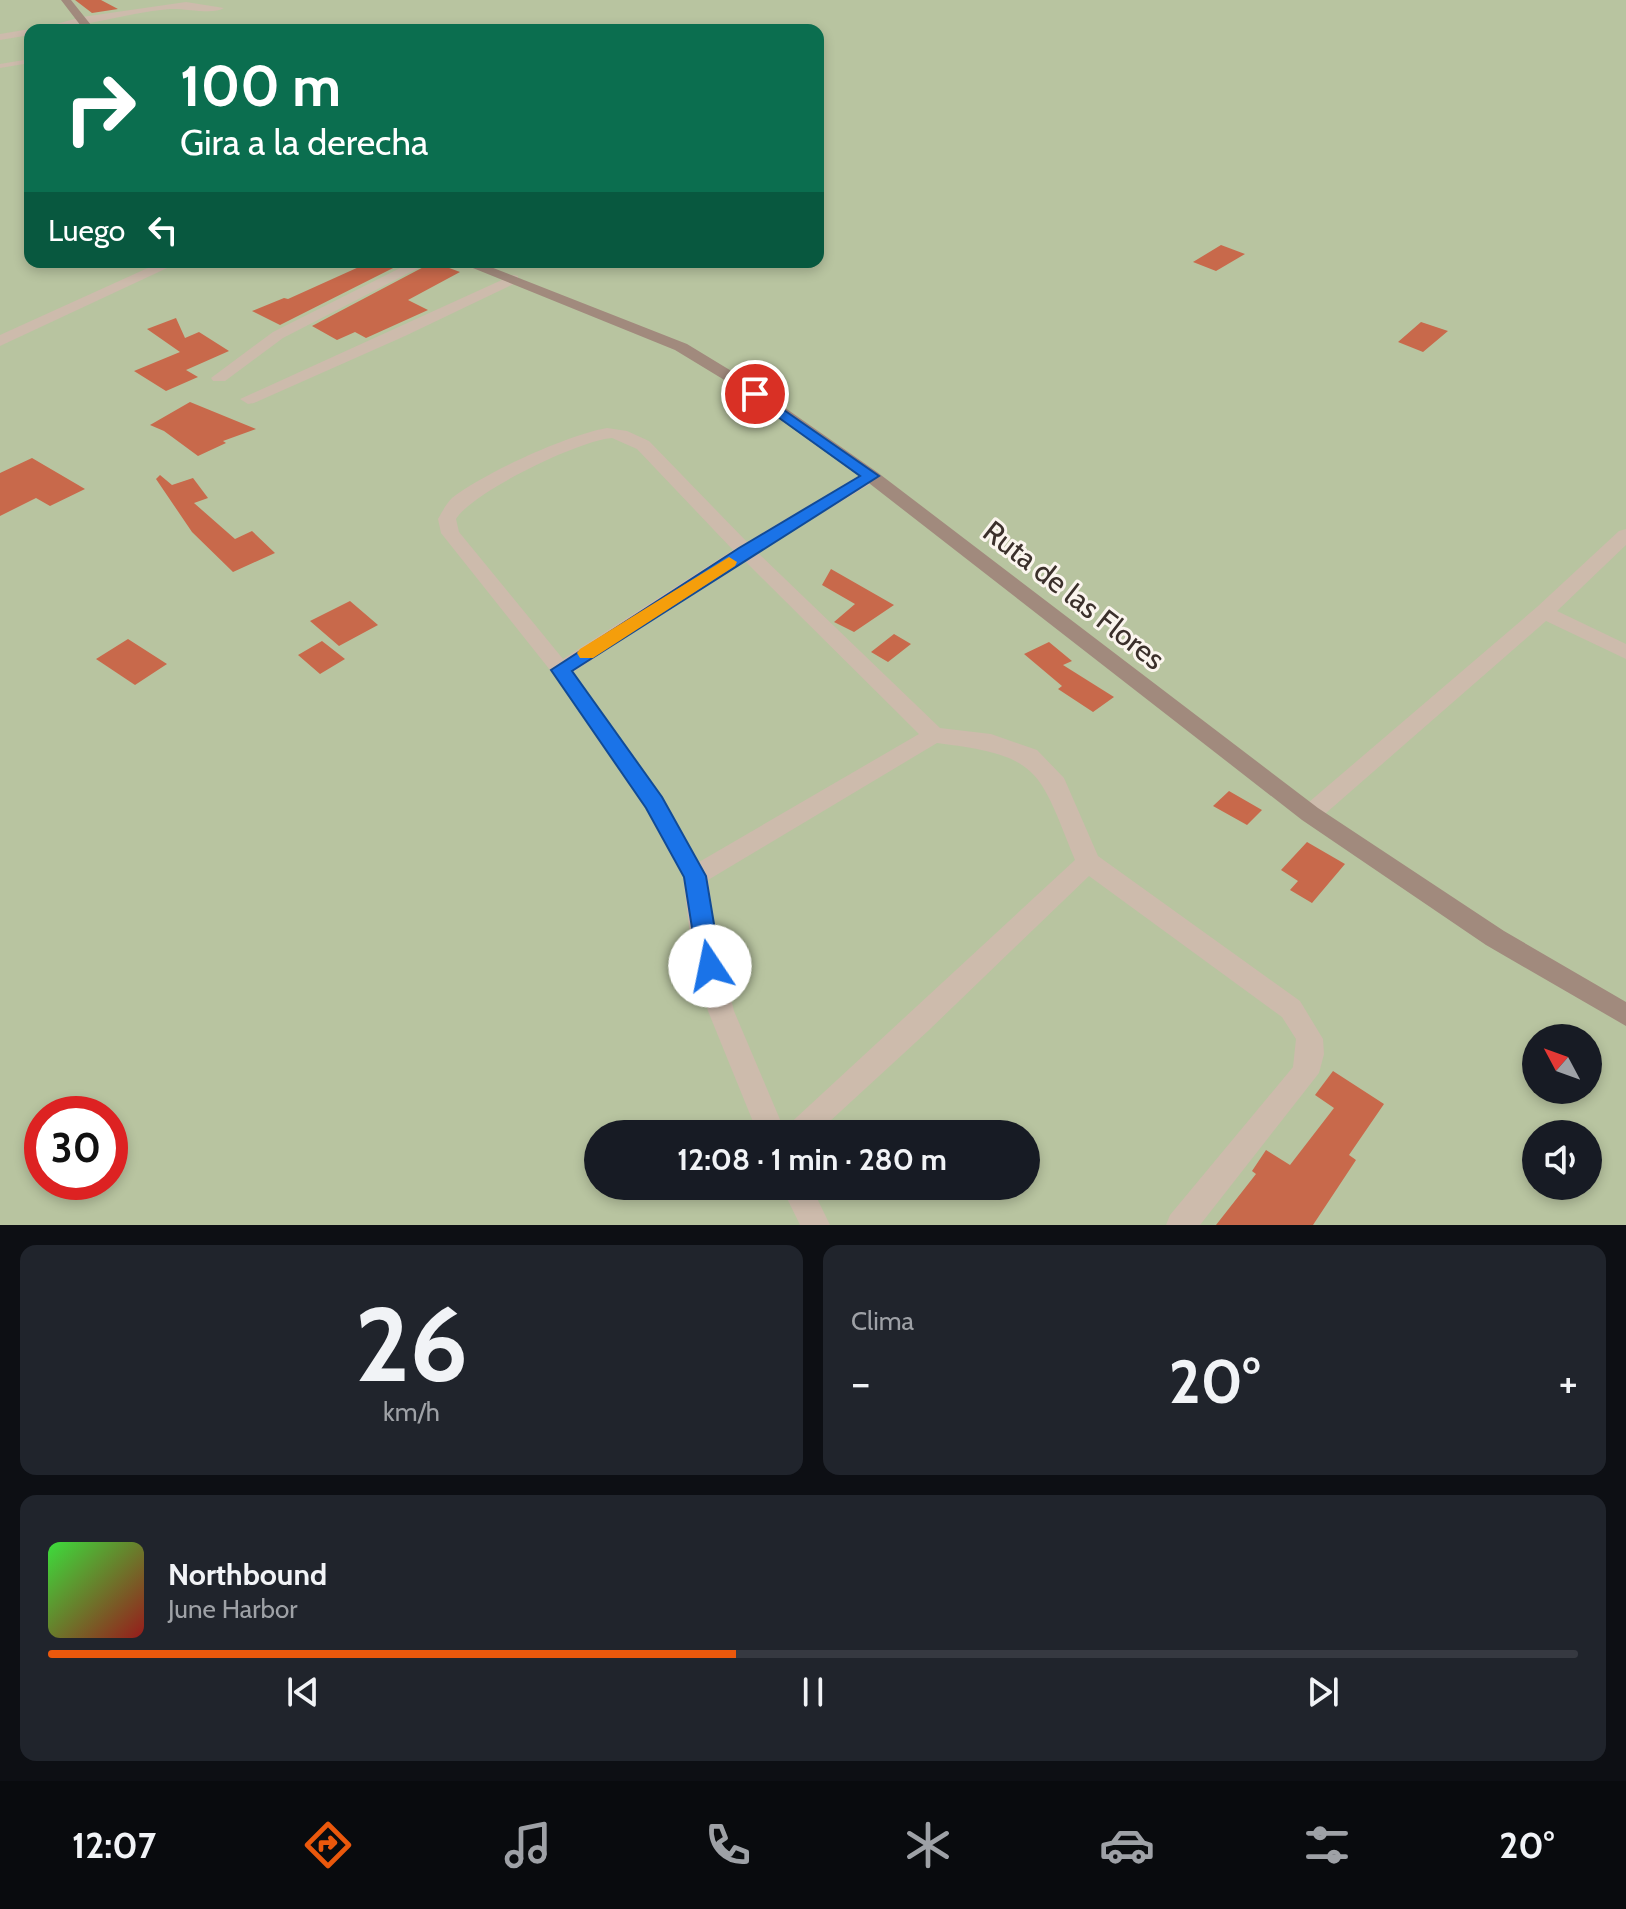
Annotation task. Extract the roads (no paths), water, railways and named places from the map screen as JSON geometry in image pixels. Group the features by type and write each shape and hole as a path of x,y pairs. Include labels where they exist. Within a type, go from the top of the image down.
{"main road":[{"path":"66,0 85,24"},
{"name":"Ruta de las Flores","path":"482,268 598,311 681,347 732,378 871,476 1310,814 1495,938 1626,1015"}],"street":[{"path":"85,24 183,2 219,8"},
{"path":"0,37 24,33"},
{"path":"0,341 160,268"},
{"path":"219,378 278,335 411,268"},
{"path":"248,399 400,333 513,279"},
{"path":"766,1120 721,1011 704,944 695,876 654,803 561,670 450,533 447,519 456,504 474,492 589,436 610,432 629,436 643,445 745,551 934,735 991,742 1029,756 1056,784 1088,862 1291,1009 1308,1030 1312,1053 1305,1073 1181,1225"},
{"path":"561,670 745,551 871,476"},
{"path":"1310,814 1544,612 1626,535"},
{"path":"1544,612 1626,652"},
{"path":"695,876 934,735"},
{"path":"812,1120 919,1023 1088,862"},
{"path":"803,1200 815,1225"}],"lane":[{"path":"0,66 24,62"}]}
